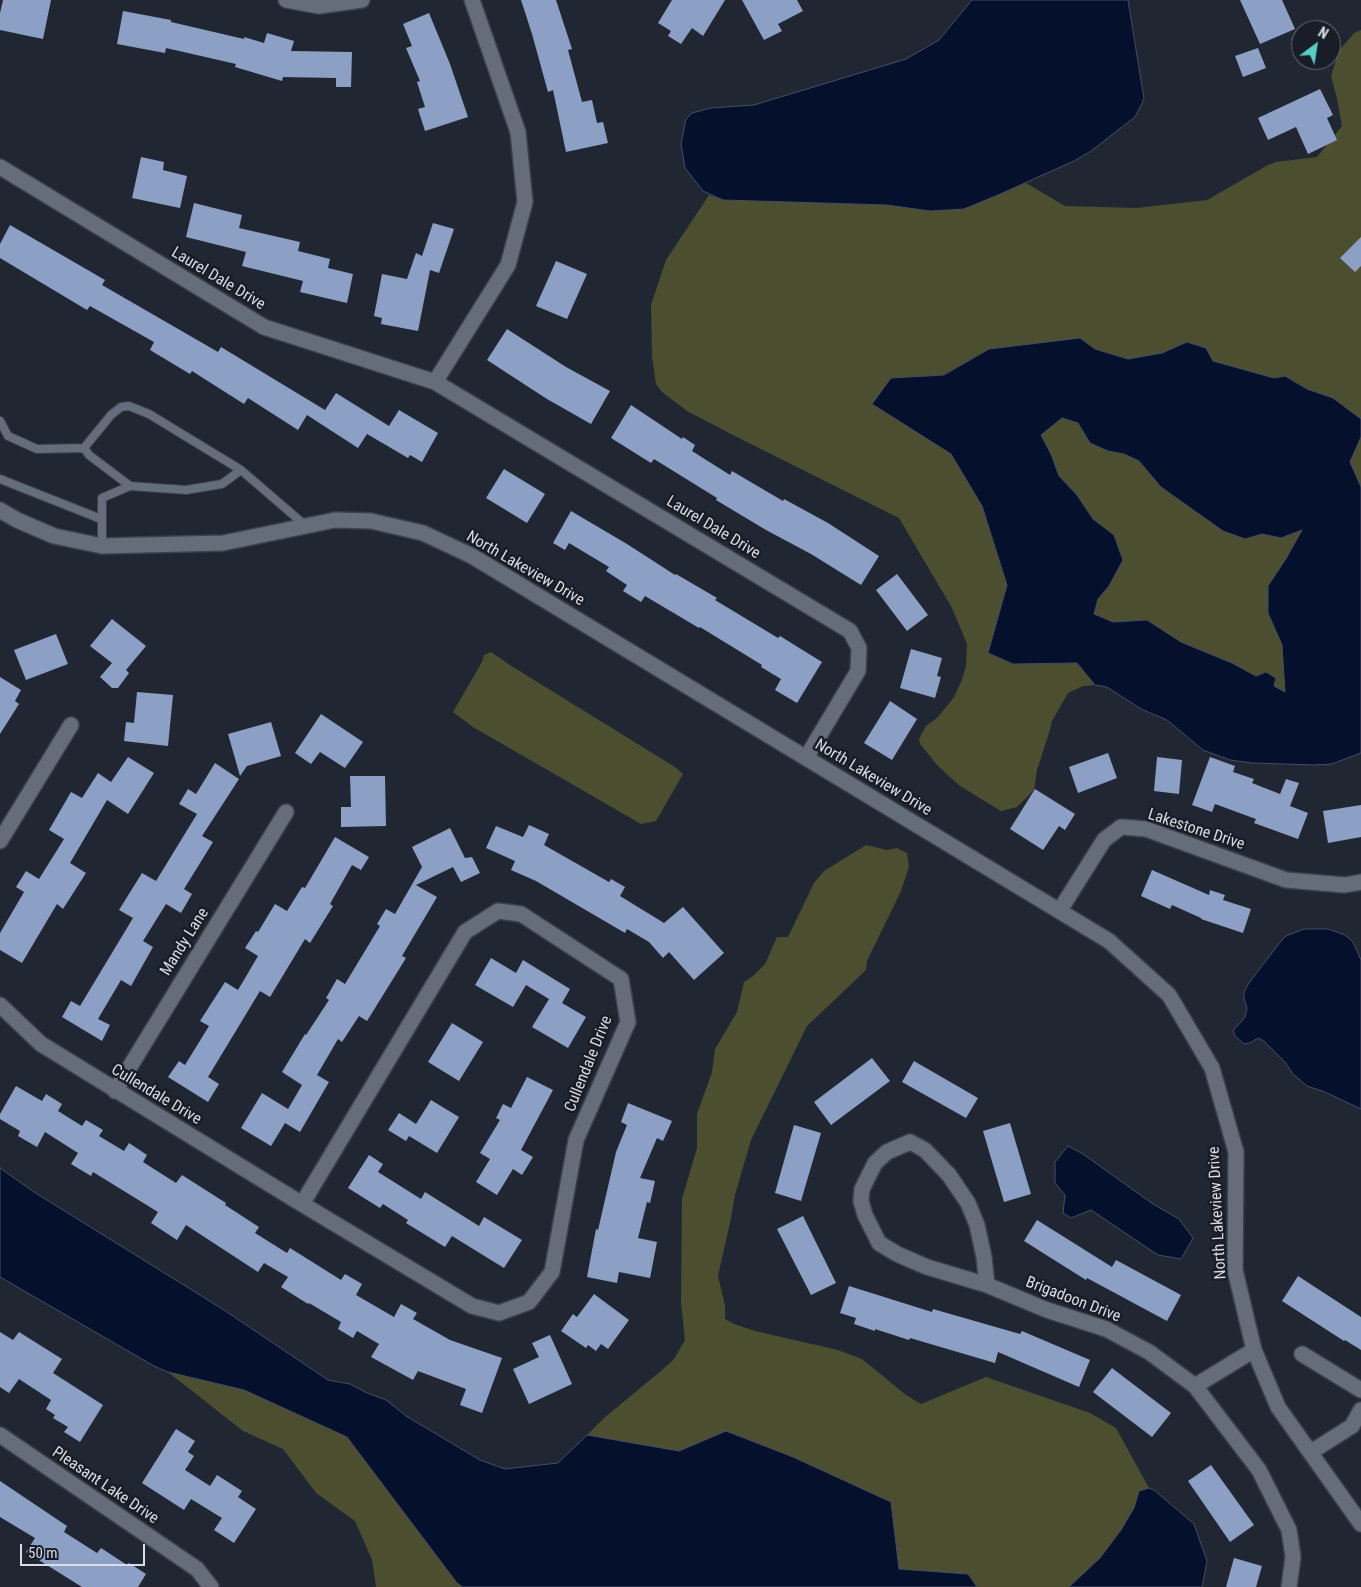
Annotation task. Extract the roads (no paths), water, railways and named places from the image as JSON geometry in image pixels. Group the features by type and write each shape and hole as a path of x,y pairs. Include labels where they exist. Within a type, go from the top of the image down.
{"street":[{"path":"286,0 319,6 362,0"},
{"path":"435,382 508,265 525,202 518,132 472,0"},
{"name":"Laurel Dale Drive","path":"0,167 264,327 435,382 850,631 859,648 858,671 806,758"},
{"name":"North Lakeview Drive","path":"0,510 17,520 54,536 102,546 223,543 335,520 371,521 423,533 472,556 1109,940 1169,995 1212,1068 1236,1152 1235,1270 1254,1350 1278,1407 1361,1524"},
{"path":"0,841 71,726"},
{"name":"Mandy Lane","path":"115,1091 286,812"},
{"name":"Lakestone Drive","path":"1060,910 1104,840 1121,828 1146,829 1286,880 1344,885 1361,882"},
{"name":"Cullendale Drive","path":"0,1005 41,1044 115,1091 302,1204 472,1306 499,1312 529,1302 552,1272 576,1140 628,1022 621,979 521,914 498,911 465,932 302,1204"},
{"name":"Brigadoon Drive","path":"987,1285 984,1257 977,1225 968,1203 949,1174 925,1150 910,1142 887,1152 875,1163 862,1189 861,1202 865,1215 879,1243 897,1254 927,1266 987,1285 1047,1310 1106,1329 1149,1352 1195,1386 1259,1470 1289,1530 1293,1557 1288,1587"},
{"path":"1195,1386 1254,1350"},
{"path":"1302,1354 1361,1390"},
{"path":"1311,1452 1352,1426 1361,1410"},
{"name":"Pleasant Lake Drive","path":"0,1435 197,1569 211,1587"}],"lane":[{"path":"0,422 8,436 38,449 84,448 112,415 121,408 129,406 149,414 241,470 306,526"},
{"path":"84,448 89,455 130,486"},
{"path":"102,546 102,498 130,486 186,490 222,484 241,470"},
{"path":"0,479 101,519"}],"water":[{"path":"972,0 1128,0 1144,99 1135,117 1091,151 1074,161 964,209 930,211 887,205 723,200 703,191 685,168 681,144 686,119 692,113 711,108 754,105 906,59 939,40"},
{"path":"1080,338 1095,349 1128,359 1162,353 1187,342 1206,348 1213,361 1274,378 1285,376 1307,389 1333,398 1361,419 1361,437 1350,462 1361,487 1361,753 1332,764 1314,765 1252,763 1230,760 1203,750 1167,720 1141,709 1107,687 1095,685 1077,663 1013,664 988,653 1007,585 982,506 951,454 872,404 891,378 944,375 989,349","holes":["1062,418 1078,423 1090,443 1139,461 1161,487 1223,531 1245,539 1262,534 1281,538 1302,530 1268,586 1268,613 1282,645 1285,692 1274,686 1276,678 1266,672 1256,676 1232,663 1181,642 1147,620 1113,622 1094,614 1098,599 1109,586 1123,560 1114,535 1093,519 1077,495 1059,476 1051,454 1041,435"]},
{"path":"1304,929 1328,929 1345,935 1353,942 1361,960 1361,1109 1325,1092 1307,1086 1293,1074 1285,1062 1264,1041 1258,1038 1244,1044 1236,1037 1233,1031 1245,1017 1247,1008 1244,992 1249,983 1286,936"},
{"path":"1068,1146 1083,1154 1153,1204 1179,1219 1193,1238 1181,1259 1158,1255 1091,1210 1071,1218 1063,1213 1065,1195 1055,1183 1055,1162"},
{"path":"0,1168 34,1192 224,1310 328,1380 350,1384 386,1400 406,1416 480,1460 505,1469 558,1463 587,1435 679,1451 726,1431 793,1457 891,1502 899,1569 968,1574 977,1587 463,1587 457,1583 347,1437 244,1390 168,1372 154,1366 0,1277"},
{"path":"1149,1488 1154,1490 1194,1524 1207,1561 1202,1587 1069,1587 1100,1558 1121,1530 1134,1508 1139,1491"}]}
